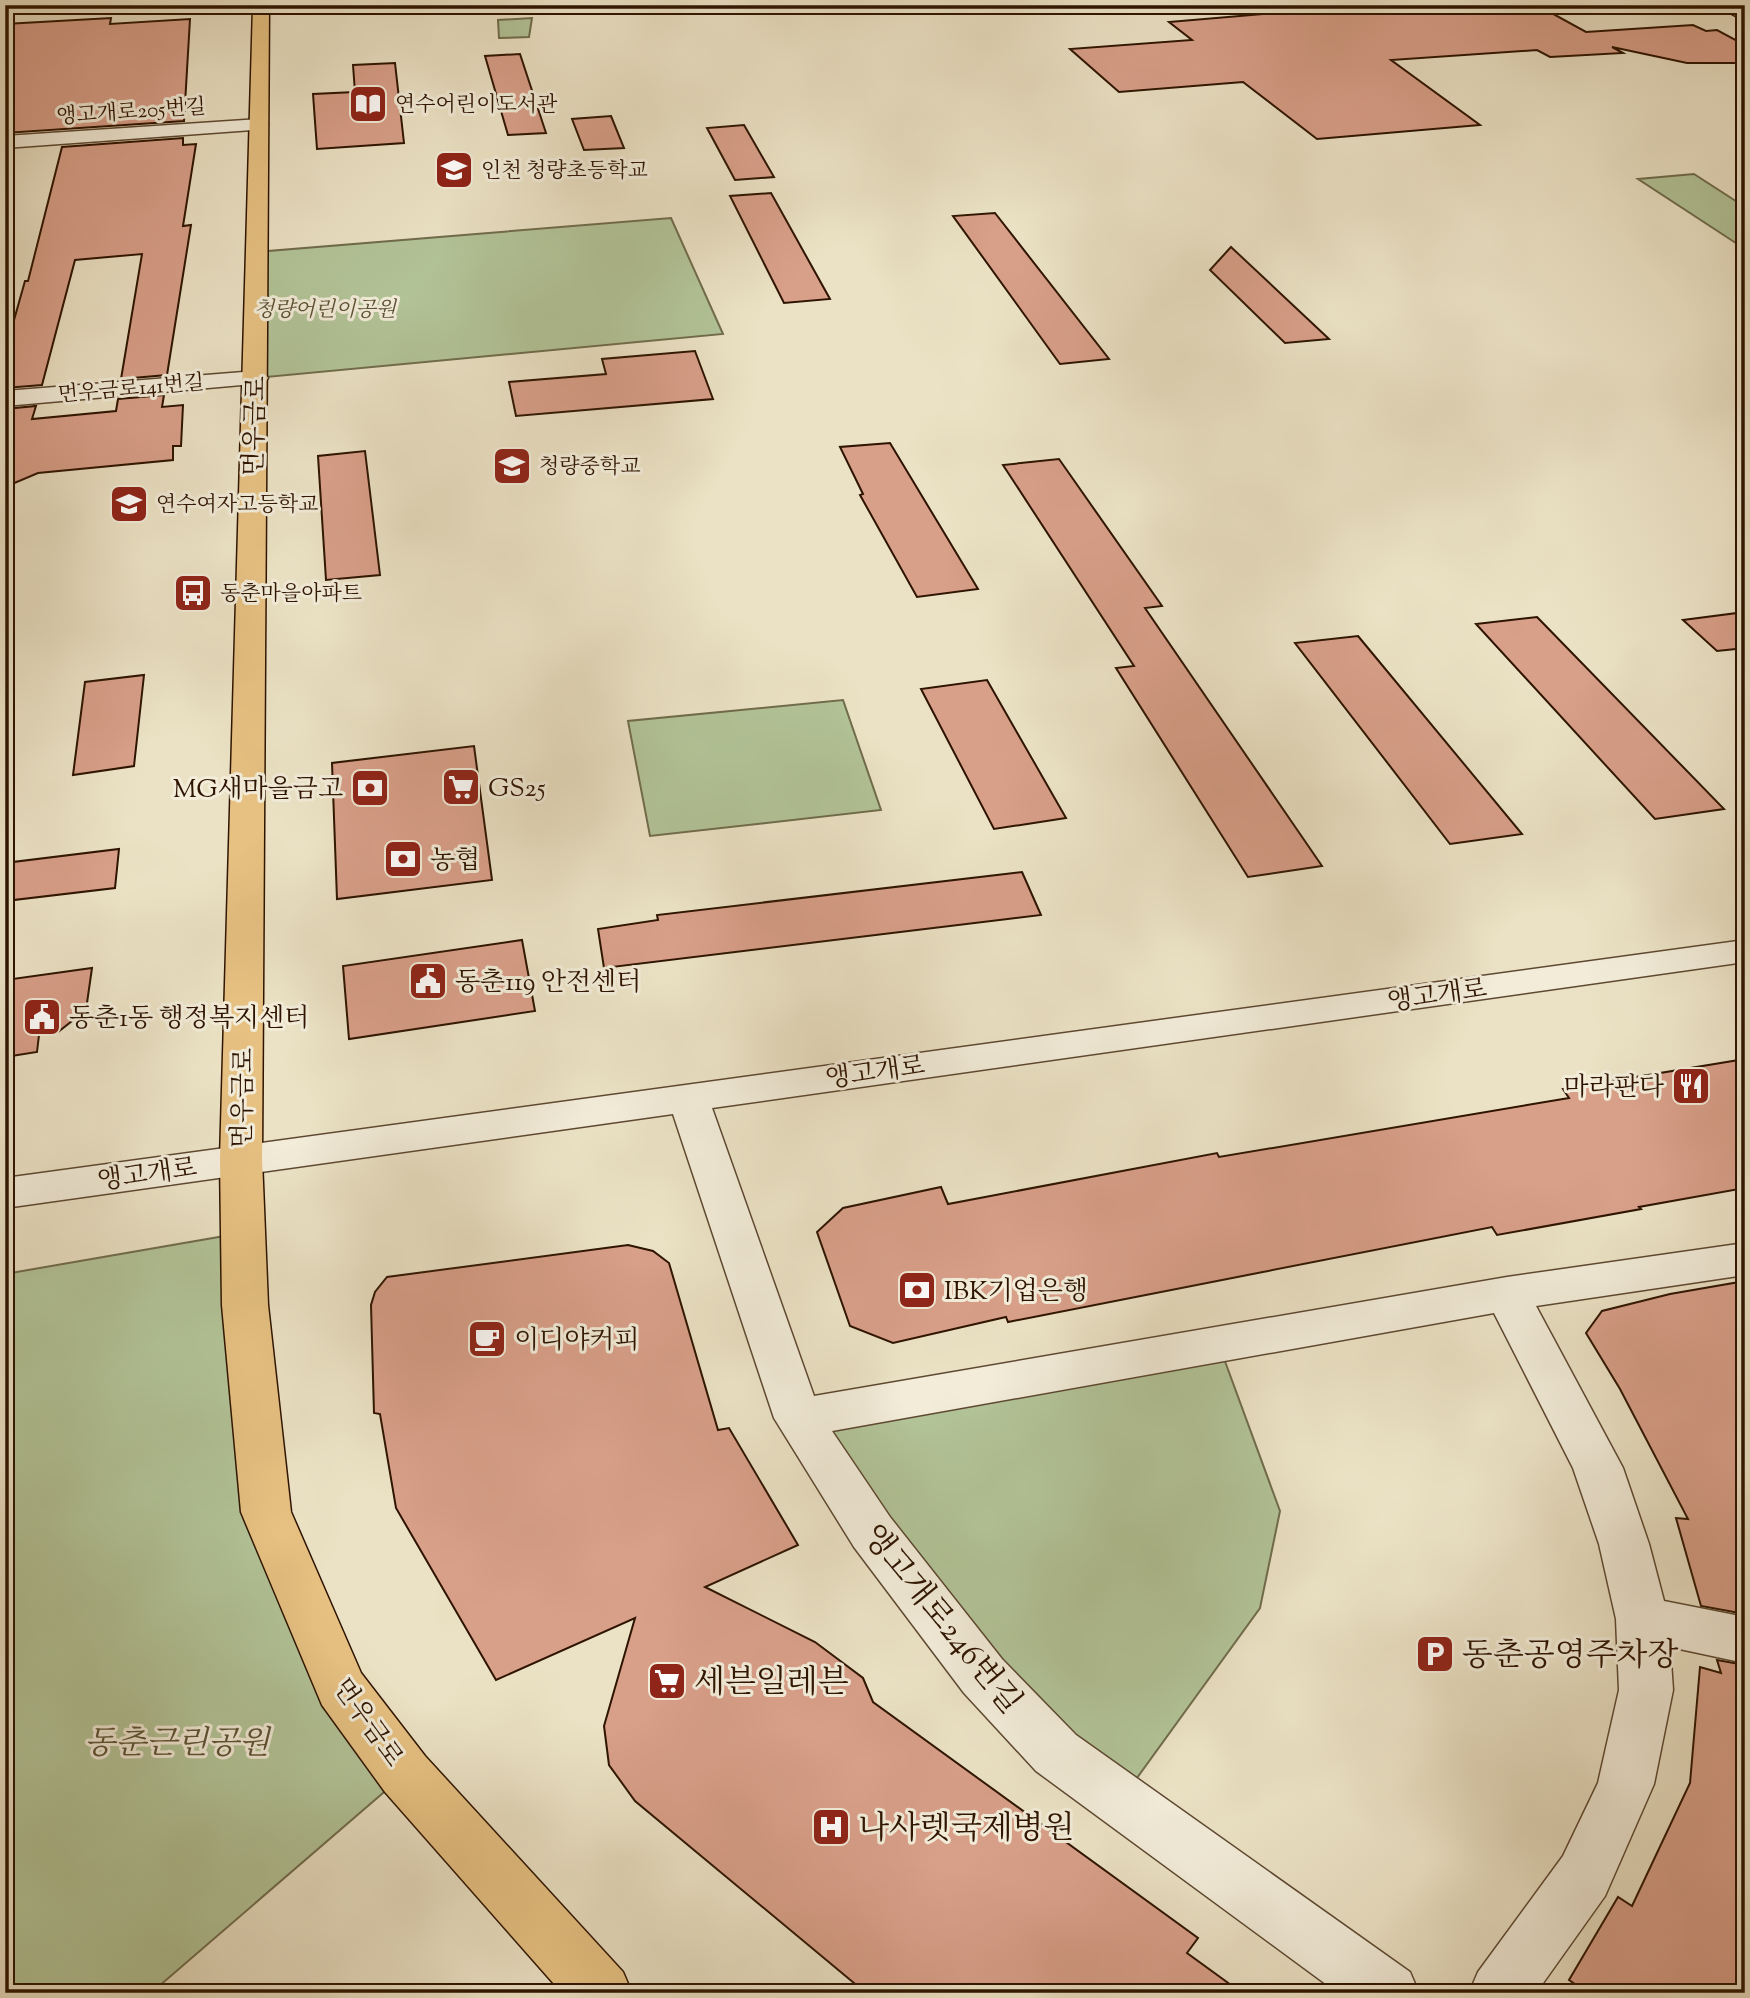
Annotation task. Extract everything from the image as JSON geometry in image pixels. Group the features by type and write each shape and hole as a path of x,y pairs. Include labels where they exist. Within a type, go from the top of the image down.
{"main road":[{"name":"먼우금로","path":"261,5 256,378 248,610 241,1159 245,1305 266,1512 341,1688 405,1774 602,1993"},
{"path":"1724,5 1745,16"}],"street":[{"name":"앵고개로205번길","path":"5,142 259,125"},
{"name":"먼우금로141번길","path":"5,399 256,378"},
{"name":"앵고개로","path":"5,1193 1745,951"},
{"name":"앵고개로246번길","path":"688,1097 798,1418 872,1532 983,1676 1056,1753 1389,1993"},
{"path":"798,1418 1507,1294 1745,1259"},
{"path":"1499,1993 1584,1876 1626,1784 1646,1690 1642,1619 1624,1545 1598,1468 1507,1294"},
{"path":"1642,1619 1745,1640"}],"green space":[{"path":"532,18 529,37 499,38 498,20"},
{"path":"1694,174 1745,207 1745,249 1638,179"},
{"name":"청량어린이공원","path":"671,218 723,334 256,378 256,252"},
{"path":"843,700 881,810 650,836 628,721"},
{"name":"동춘근린공원","path":"242,1233 266,1512 405,1774 151,1993 5,1993 5,1274"},
{"path":"1219,1345 1280,1511 1260,1608 1121,1800 798,1418"}],"building":[{"path":"1370,5 1537,5 1586,32 1693,25 1706,31 1717,30 1745,45 1745,63 1687,63 1612,47 1623,53 1550,57 1537,50 1391,60 1480,125 1317,139 1243,82 1119,92 1070,49 1192,40 1169,22"},
{"path":"111,18 110,24 190,19 184,121 5,133 5,24"},
{"path":"520,54 546,133 508,135 485,56"},
{"path":"395,63 404,143 317,149 313,94 355,92 353,65"},
{"path":"611,116 624,148 584,150 572,119"},
{"path":"744,125 774,177 735,180 707,128"},
{"path":"183,138 183,145 196,144 183,226 191,225 167,375 121,379 142,254 75,260 42,385 5,388 5,352 25,281 28,281 62,147"},
{"path":"771,193 830,299 784,303 730,196"},
{"path":"995,213 1109,359 1060,364 953,216"},
{"path":"1231,247 1329,339 1285,343 1210,270"},
{"path":"695,351 713,399 516,416 509,382 606,374 602,359"},
{"path":"164,395 162,407 183,405 181,446 173,446 173,460 38,473 5,487 5,409 36,406 32,419 116,411 118,399"},
{"path":"890,443 978,589 917,597 860,495 863,494 840,447"},
{"path":"365,451 380,575 326,580 318,456"},
{"path":"1059,459 1162,606 1145,608 1322,866 1248,877 1116,668 1134,666 1003,465"},
{"path":"1745,612 1745,648 1717,651 1683,620"},
{"path":"1537,617 1724,809 1655,819 1476,624"},
{"path":"1358,636 1522,834 1450,844 1295,643"},
{"path":"144,675 134,766 73,775 85,682"},
{"path":"987,680 1066,818 994,829 921,689"},
{"path":"474,746 492,880 337,899 332,763"},
{"path":"119,849 115,888 5,901 5,863"},
{"path":"1022,872 1041,915 604,968 598,929 658,920 657,915"},
{"path":"522,940 535,1011 349,1039 343,966"},
{"name":"동춘1동 행정복지센터","path":"92,968 86,1010 58,1032 39,1035 37,1052 5,1057 5,980"},
{"path":"1745,1059 1745,1188 1639,1207 1641,1209 1497,1235 1492,1227 1008,1322 1006,1317 893,1343 850,1326 817,1232 843,1208 941,1187 948,1204 1217,1153 1219,1157 1569,1098 1563,1089"},
{"path":"628,1245 653,1251 669,1263 718,1430 729,1428 798,1545 705,1587 815,1642 863,1678 873,1702 1198,1938 1187,1953 1242,1993 866,1993 635,1801 609,1765 604,1726 635,1618 496,1680 396,1508 380,1414 374,1413 371,1305 375,1292 387,1277"},
{"path":"1745,1281 1745,1614 1701,1606 1676,1518 1688,1519 1620,1389 1586,1333 1602,1311 1670,1294"},
{"path":"1717,1660 1745,1665 1745,1993 1588,1993 1569,1980 1618,1897 1632,1906 1690,1783 1700,1667 1721,1673"}],"place":[{"name":"연수어린이도서관","path":"368,104"},
{"name":"인천 청량초등학교","path":"454,170"},
{"name":"청량중학교","path":"512,466"},
{"name":"연수여자고등학교","path":"129,504"},
{"name":"동춘마을아파트","path":"193,593"},
{"name":"GS25","path":"461,787"},
{"name":"MG새마을금고","path":"370,788"},
{"name":"농협","path":"403,859"},
{"name":"동춘119 안전센터","path":"428,981"},
{"name":"동춘1동 행정복지센터","path":"42,1017"},
{"name":"마라판다","path":"1691,1086"},
{"name":"IBK기업은행","path":"917,1290"},
{"name":"이디야커피","path":"487,1339"},
{"name":"동춘공영주차장","path":"1435,1654"},
{"name":"세븐일레븐","path":"667,1681"},
{"name":"나사렛국제병원","path":"831,1827"}]}
